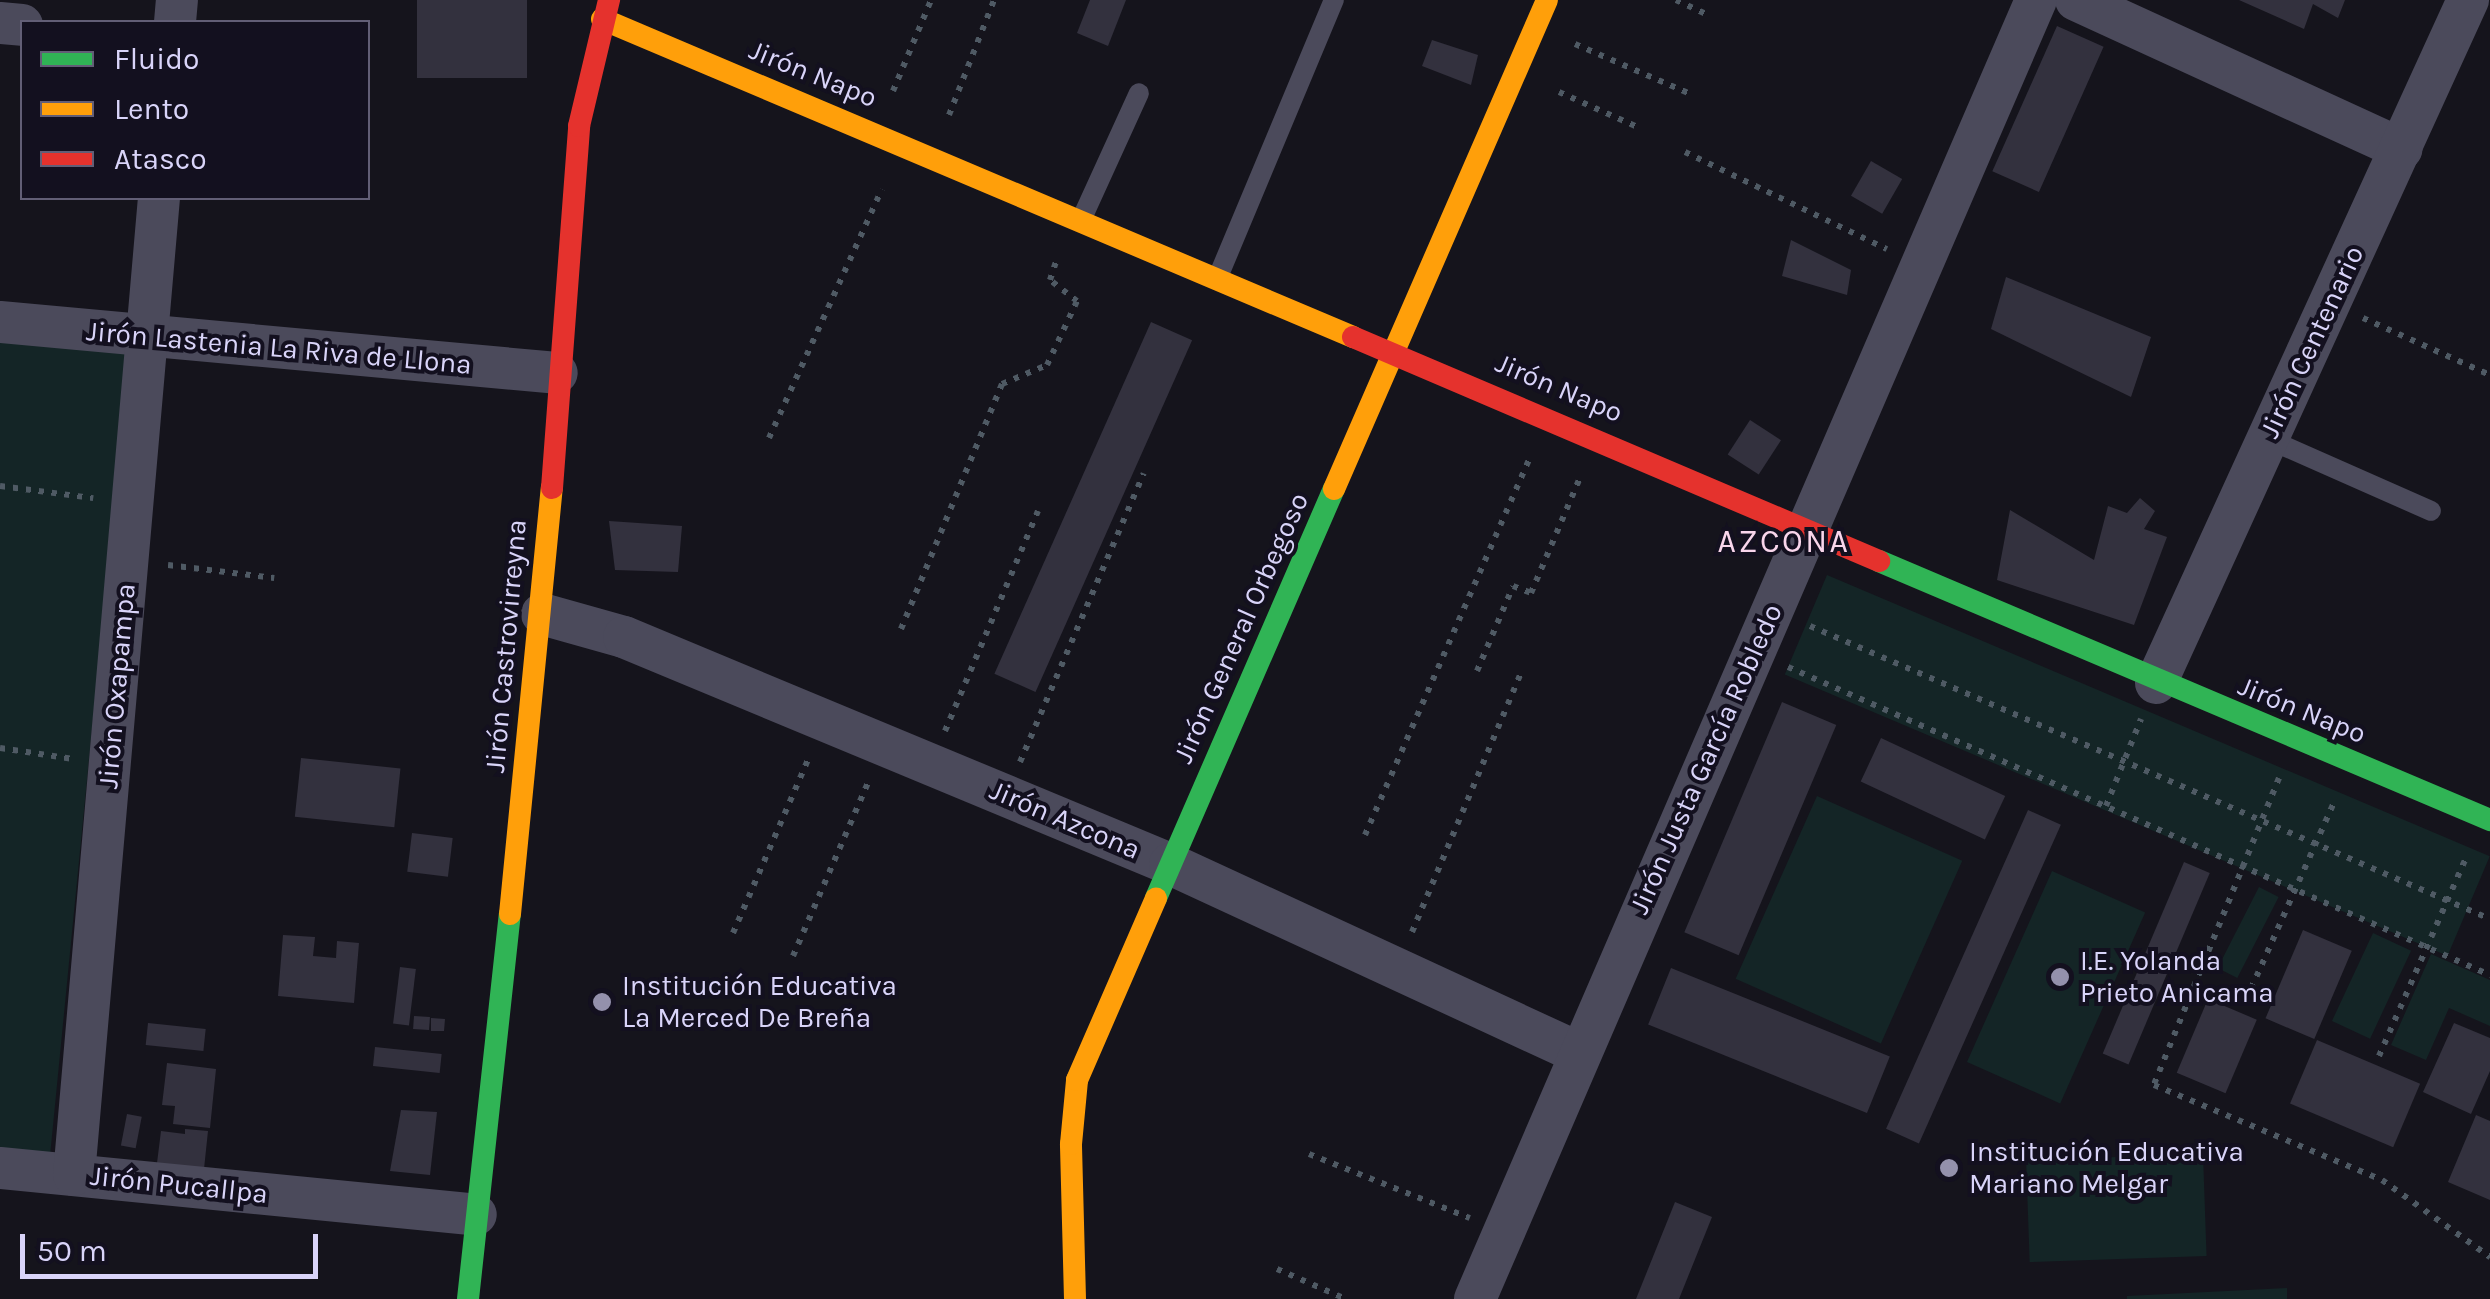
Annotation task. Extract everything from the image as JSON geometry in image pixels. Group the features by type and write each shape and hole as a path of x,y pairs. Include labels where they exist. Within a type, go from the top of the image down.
{"street":[{"name":"Jirón General Orbegoso","path":"1075,1299 1070,1144 1078,1080 1547,0"},
{"name":"Jirón Justa García Robledo","path":"1474,1299 1576,1052 1809,527 2036,0"},
{"path":"2076,0 2401,149"},
{"name":"Jirón Centenario","path":"2156,683 2468,0"},
{"name":"Jirón Napo","path":"605,10 901,144 1809,527 2156,683 2490,820"},
{"name":"Jirón Castrovirreyna","path":"468,1299 542,614 557,374 579,126 605,10"},
{"name":"Jirón Oxapampa","path":"74,1175 159,200"},
{"name":"Jirón Lastenia La Riva de Llona","path":"0,322 557,374"},
{"name":"Jirón Azcona","path":"542,614 624,637 1170,864 1576,1052"},
{"name":"Jirón Pucallpa","path":"0,1168 476,1216"}],"lane":[{"path":"1218,277 1334,0"},
{"path":"1076,217 1138,93"},
{"path":"2268,439 2431,511"}],"path":[{"path":"875,132 932,0"},
{"path":"933,156 994,0"},
{"path":"1676,0 1706,14"},
{"path":"1536,28 1693,95"},
{"path":"1516,73 1640,128"},
{"path":"770,438 901,144"},
{"path":"1685,152 1922,266"},
{"path":"902,629 1002,384 1047,365 1077,300 1050,280 1076,217"},
{"path":"2330,304 2490,374"},
{"path":"1366,835 1548,416"},
{"path":"1477,671 1514,586 1531,593 1596,437"},
{"path":"1004,795 1144,474"},
{"path":"0,486 133,504"},
{"path":"931,764 1038,511"},
{"path":"128,560 274,578"},
{"path":"1772,610 2490,919"},
{"path":"1782,664 2422,949 2490,975"},
{"path":"1397,968 1520,675"},
{"path":"2106,806 2156,683"},
{"path":"732,933 825,720"},
{"path":"2295,740 2154,1085 2382,1180 2490,1257"},
{"path":"793,956 884,745"},
{"path":"0,748 110,765"},
{"path":"2246,1000 2333,804"},
{"path":"2378,1056 2422,949 2465,860"},
{"path":"1308,1154 1502,1231"},
{"path":"1277,1269 1346,1299"}],"shaded area":[{"path":"0,340 129,352 50,1156 0,1151"},
{"path":"1827,575 2490,856 2448,956 1785,674"},
{"path":"1817,796 1962,861 1881,1043 1736,979"},
{"path":"2052,871 2145,912 2060,1103 1967,1062"},
{"path":"2259,887 2279,897 2237,978 2218,968"},
{"path":"2373,933 2411,951 2370,1039 2332,1021"},
{"path":"2431,954 2490,980 2490,1026 2449,1008 2426,1060 2391,1045"},
{"path":"2203,1154 2207,1256 2030,1262 2026,1160"},
{"path":"2287,1288 2287,1299 2127,1299 2127,1296"}],"building":[{"path":"417,0 527,0 527,78 417,78"},
{"path":"1090,0 1126,0 1108,46 1077,33"},
{"path":"2239,0 2345,0 2338,18 2313,4 2304,29"},
{"path":"2057,26 2104,47 2039,192 1992,171"},
{"path":"1432,40 1478,55 1471,85 1422,66"},
{"path":"1871,161 1902,179 1882,214 1851,196"},
{"path":"1791,240 1851,270 1847,295 1782,276"},
{"path":"2006,277 2151,337 2131,397 1991,329"},
{"path":"1151,322 1192,340 1036,692 994,674"},
{"path":"1750,420 1781,440 1759,475 1728,454"},
{"path":"2140,498 2155,511 2144,529 2167,537 2134,625 1997,580 2010,510 2094,560 2108,506 2127,513"},
{"path":"609,521 682,526 678,572 615,570"},
{"path":"1782,702 1836,725 1739,955 1684,932"},
{"path":"1881,738 2005,796 1985,839 1861,782"},
{"path":"301,758 400,768 394,827 295,817"},
{"path":"2028,810 2061,825 1919,1143 1886,1129"},
{"path":"412,833 453,838 448,877 407,872"},
{"path":"2184,862 2210,873 2129,1064 2103,1053"},
{"path":"2303,930 2352,951 2314,1039 2265,1018"},
{"path":"283,935 315,937 313,956 336,958 337,941 359,943 354,1003 278,996"},
{"path":"400,967 416,969 409,1026 393,1024"},
{"path":"1671,968 1890,1056 1867,1113 1648,1025"},
{"path":"2208,999 2257,1020 2226,1093 2177,1073"},
{"path":"414,1016 430,1017 429,1030 413,1029"},
{"path":"431,1018 445,1019 444,1031 431,1031"},
{"path":"148,1023 206,1029 203,1051 146,1045"},
{"path":"2454,1023 2490,1038 2490,1071 2471,1114 2423,1092"},
{"path":"2317,1040 2420,1084 2393,1147 2290,1104"},
{"path":"375,1047 442,1054 440,1073 373,1066"},
{"path":"167,1063 216,1069 210,1128 173,1124 175,1106 162,1105"},
{"path":"401,1110 437,1112 430,1175 390,1171"},
{"path":"127,1114 142,1117 136,1148 121,1145"},
{"path":"2476,1115 2490,1121 2490,1200 2448,1182"},
{"path":"185,1129 208,1131 204,1169 157,1163 161,1131 185,1134"},
{"path":"1675,1202 1712,1217 1679,1299 1636,1299"}],"traffic: fast":[{"path":"1156,898 1334,489"},
{"path":"1879,561 2490,820"},
{"path":"468,1299 510,914"}],"traffic: slow":[{"path":"1334,489 1547,0"},
{"path":"602,19 1353,337"},
{"path":"510,914 552,488"},
{"path":"1075,1299 1071,1144 1077,1080 1156,898"}],"traffic: jam":[{"path":"552,488 579,126 609,0"},
{"path":"1353,337 1879,561"}],"place":[{"name":"I.E. Yolanda Prieto Anicama","path":"2060,977"},
{"name":"Institución Educativa La Merced De Breña","path":"602,1002"},
{"name":"Institución Educativa Mariano Melgar","path":"1949,1168"}],"district":[{"name":"AZCONA","path":"1784,542"}]}
